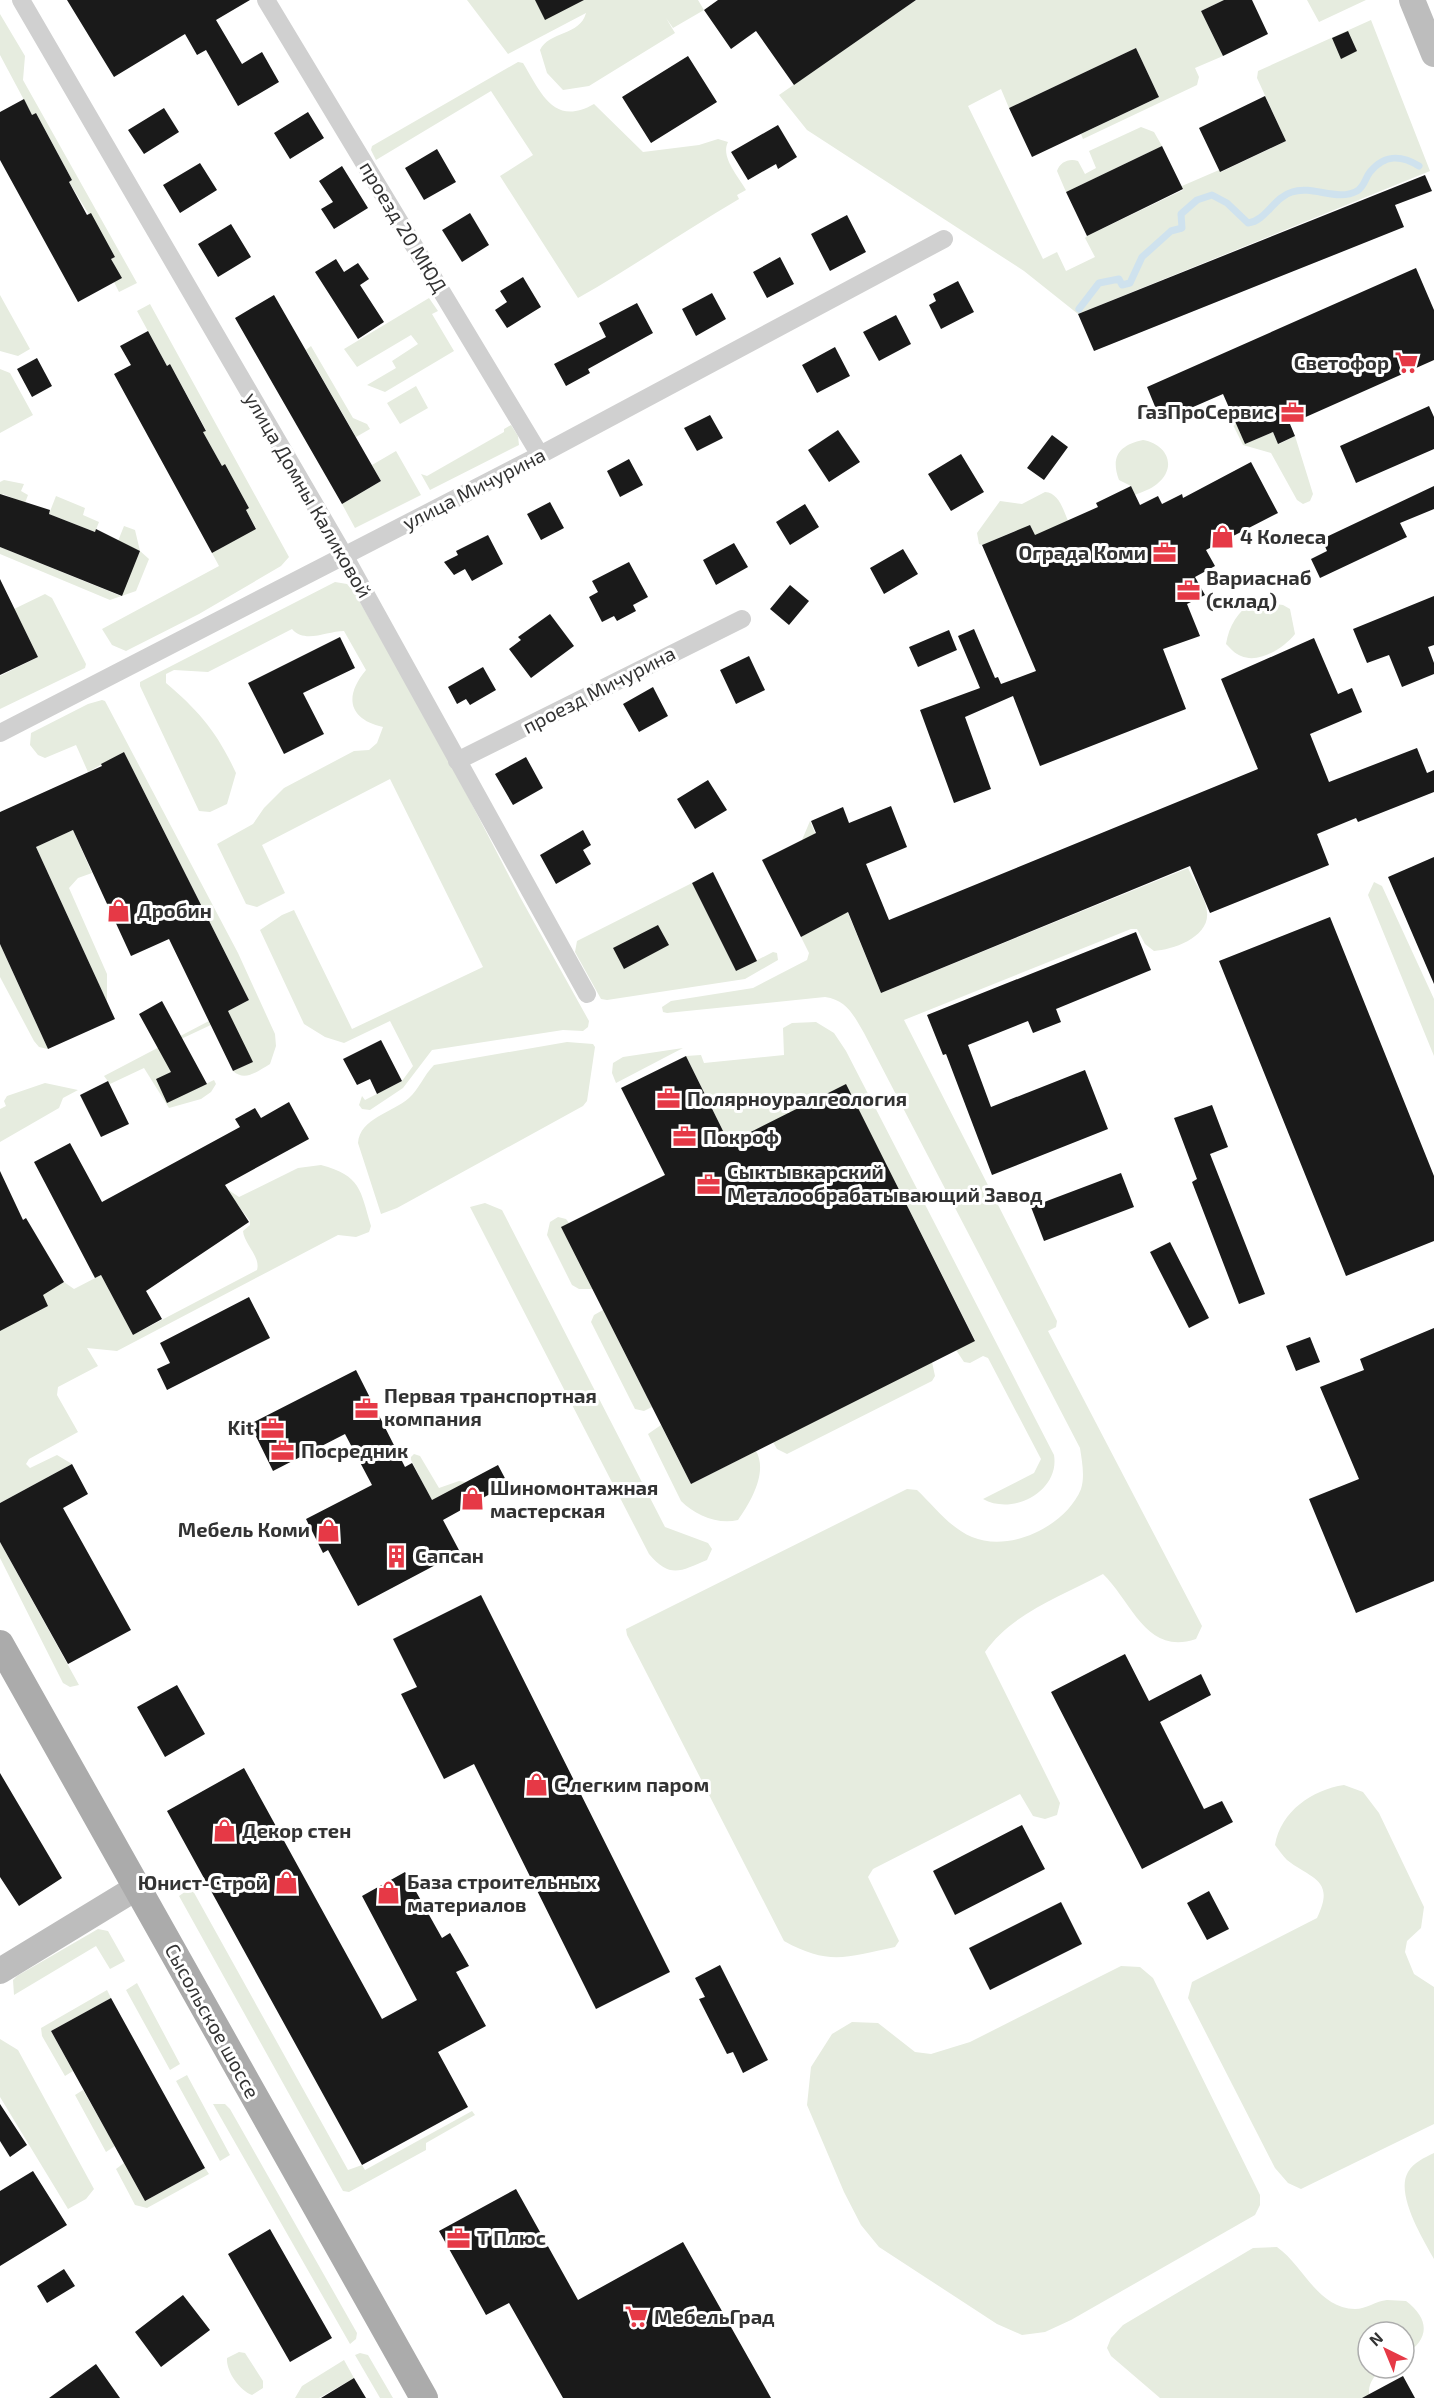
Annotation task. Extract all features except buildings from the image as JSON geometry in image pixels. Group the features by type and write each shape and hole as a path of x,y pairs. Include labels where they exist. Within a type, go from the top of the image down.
{"main road":[{"name":"Сысольское шоссе","path":"0,1644 424,2398"}],"street":[{"name":"улица Домны Каликовой","path":"21,0 344,555 587,994"},
{"name":"проезд 20 МЮД","path":"266,0 540,455"},
{"path":"1412,0 1434,54"},
{"name":"улица Мичурина","path":"0,733 540,455 944,239"},
{"name":"проезд Мичурина","path":"457,761 742,619"},
{"path":"0,1971 136,1888"}],"shaded area":[{"path":"467,0 698,0 704,10 673,28 666,18 675,33 589,86 563,90 547,73 540,50 550,39 578,26 586,13 508,54"},
{"path":"916,0 1224,0 1201,11 1223,56 1195,68 1199,77 1197,85 1083,139 1081,134 1159,97 1136,48 1009,108 1001,89 968,106 1043,259 1057,252 1066,271 1095,257 1085,238 1087,236 1183,190 1182,186 1219,170 1221,172 1286,141 1257,78 1258,71 1371,20 1430,171 1078,314 1024,271 807,130 779,95"},
{"path":"1307,0 1366,0 1319,22"},
{"path":"0,14 25,56 23,80 137,283 119,292 114,282 121,278 111,259 115,257 69,182 72,180 36,113 32,115 0,55"},
{"path":"518,62 523,63 550,103 569,112 594,104 643,152 699,145 718,139 728,142 726,154 728,160 746,190 737,195 739,199 578,298 500,176 533,155 491,91 376,160 371,150 372,146"},
{"path":"1141,127 1154,132 1162,146 1066,192 1057,171 1063,163 1071,160 1078,161 1085,174 1096,168 1089,151"},
{"path":"0,295 30,349 18,356 0,351"},
{"path":"429,298 438,311 432,314 454,351 385,392 367,385 396,368 392,361 418,344 411,335 357,367 344,349"},
{"path":"150,304 289,557 281,566 199,614 126,651 112,645 102,629 219,566 212,553 256,528 246,510 249,508 225,464 222,466 203,432 206,430 170,364 167,366 137,311"},
{"path":"311,346 353,418 367,424 370,429 356,437 306,350"},
{"path":"0,369 10,373 33,415 0,433"},
{"path":"416,386 428,408 400,424 387,403"},
{"path":"1264,411 1236,423 1245,444 1273,432 1279,444 1295,436 1313,494 1310,501 1303,504 1297,500 1271,453 1243,445 1233,425 1238,419"},
{"path":"511,425 518,436 519,445 430,490 421,474 427,476 504,432 504,429"},
{"path":"1143,440 1151,442 1164,451 1167,457 1167,471 1157,484 1135,495 1131,486 1119,480 1116,464 1119,453 1123,449"},
{"path":"396,451 421,495 355,528 342,504 381,481 372,465"},
{"path":"4,480 24,484 21,491 28,495 25,503 3,494 0,497 0,482"},
{"path":"1045,492 1057,498 1068,521 1055,558 1015,531 982,545 979,544 977,533 1000,501 1022,504"},
{"path":"56,496 85,508 83,515 99,522 95,532 49,514"},
{"path":"124,526 135,530 140,551 118,541"},
{"path":"0,547 121,596 140,551 149,559 136,591 110,600 0,554"},
{"path":"335,582 347,584 353,590 438,739 520,897 589,1021 588,1027 583,1031 563,1030 432,1050 403,1088 370,1110 362,1109 359,1105 362,1096 365,1100 402,1081 413,1066 390,1021 344,1043 325,1037 304,1024 260,930 294,910 352,1029 483,967 390,779 262,845 285,893 257,907 246,904 217,844 253,824 264,808 284,788 354,751 369,750 377,743 383,727 362,718 353,705 354,689 366,670 344,631 303,636 292,629 208,672 174,670 166,674 166,683 206,723 222,746 236,773 227,804 210,812 199,811 140,686 140,682"},
{"path":"45,594 52,598 86,664 85,668 0,709 0,676 38,657 14,609"},
{"path":"1253,601 1283,605 1290,609 1295,634 1271,653 1248,658 1237,654 1226,644 1235,619"},
{"path":"105,701 238,953 275,1034 276,1046 270,1064 256,1072 242,1076 233,1071 252,1062 230,1016 166,1046 177,1070 168,1102 214,1080 216,1084 211,1092 201,1099 169,1108 144,1068 110,1084 104,1076 249,1000 124,752 88,772 76,745 45,758 38,755 30,745 31,733 88,704"},
{"path":"810,821 881,993 1188,868 1202,895 1207,912 1203,928 1197,935 1180,945 1154,951 1145,944 1137,929 1131,929 904,1020 1057,1321 1056,1327 1048,1331 1202,1626 1196,1639 1179,1642 1164,1640 1142,1623 1103,1574 1039,1607 1009,1626 985,1652 1060,1803 1057,1815 1045,1819 1033,1816 1020,1794 873,1869 868,1877 899,1941 895,1947 838,1957 814,1954 784,1941 627,1635 626,1629 907,1489 917,1490 949,1522 964,1533 987,1541 1003,1541 1019,1539 1050,1525 1074,1502 1081,1489 1083,1474 1080,1448 864,1033 849,1010 839,1002 825,997 663,1012 662,1007 671,1001 753,988 807,960 809,953 801,937 840,916 802,840"},
{"path":"73,830 92,873 78,878 69,888 107,974 107,1002 36,847"},
{"path":"1374,882 1382,886 1434,999 1434,1056 1368,895"},
{"path":"692,883 736,971 773,952 777,953 778,960 745,979 607,1000 601,999 575,952 577,941"},
{"path":"0,944 48,1049 39,1047 34,1041 0,977"},
{"path":"816,1022 834,1033 846,1051 1054,1455 1054,1468 1050,1479 1032,1497 1008,1504 983,1499 1034,1473 1041,1459 988,1358 983,1356 970,1363 964,1362 956,1350 975,1340 846,1085 729,1143 686,1056 701,1055 704,1063 784,1055 783,1028 792,1023"},
{"path":"567,1042 593,1044 595,1047 587,1101 583,1106 397,1208 381,1214 358,1143 364,1128 409,1098 434,1065"},
{"path":"683,1048 616,1083 612,1073 613,1063 623,1057"},
{"path":"45,1083 78,1090 63,1098 59,1108 0,1142 0,1109 6,1106 4,1101 7,1096"},
{"path":"321,1165 344,1174 357,1186 371,1226 369,1232 356,1237 338,1235 117,1351 87,1348 98,1366 58,1387 57,1395 78,1432 29,1459 26,1464 30,1468 57,1455 72,1464 0,1503 0,1312 14,1308 21,1320 48,1306 42,1294 64,1282 74,1289 101,1275 133,1335 257,1270 257,1260 243,1231 250,1225 250,1221 224,1187 239,1197 298,1168"},
{"path":"485,1203 502,1210 665,1527 708,1543 712,1549 707,1560 683,1570 670,1570 656,1562 649,1554 470,1207"},
{"path":"558,1217 566,1219 569,1223 593,1289 579,1289 572,1285 547,1235 550,1222"},
{"path":"603,1310 652,1407 644,1411 635,1409 591,1322 594,1315"},
{"path":"932,1362 935,1376 932,1381 787,1454 777,1449 773,1442"},
{"path":"661,1425 691,1484 756,1451 759,1459 759,1477 753,1496 738,1520 723,1521 707,1518 693,1511 681,1501 648,1434"},
{"path":"414,1454 420,1456 439,1488 459,1481 466,1482 432,1501 410,1458"},
{"path":"0,1542 79,1685 70,1687 63,1683 0,1558"},
{"path":"1344,1785 1363,1792 1379,1813 1424,1907 1421,1928 1407,1941 1405,1952 1414,1974 1434,1987 1434,2124 1301,2189 1288,2183 1275,2168 1188,1998 1192,1982 1317,1918 1324,1895 1322,1888 1312,1876 1287,1860 1275,1845 1284,1822 1300,1804 1321,1792"},
{"path":"192,1889 348,2170 362,2165 365,2170 472,2111 475,2115 426,2143 426,2150 349,2192 343,2191 179,1896"},
{"path":"98,1929 108,1931 125,1961 110,1969 96,1946 14,1995 13,1980 17,1976"},
{"path":"1121,1966 1140,1967 1153,1978 1260,2195 1260,2205 1255,2215 1071,2320 1045,2332 1022,2335 997,2324 879,2247 861,2225 844,2192 807,2105 811,2067 832,2034 852,2022 878,2023 915,2052 931,2054 970,2042"},
{"path":"137,1983 180,2064 170,2070 126,1990"},
{"path":"107,1990 111,1998 51,2031 73,2071 65,2076 42,2036 41,2028"},
{"path":"0,2039 18,2050 94,2189 86,2199 68,2209 0,2097"},
{"path":"187,2075 230,2155 220,2161 176,2081"},
{"path":"83,2090 115,2146 106,2152 75,2095"},
{"path":"213,2104 225,2104 230,2109 357,2333 356,2339 350,2344"},
{"path":"1434,2153 1434,2259 1412,2216 1405,2192 1405,2181 1413,2166"},
{"path":"124,2163 145,2201 205,2168 209,2174 147,2208 135,2205 116,2169"},
{"path":"1277,2247 1287,2255 1321,2294 1342,2307 1355,2309 1387,2300 1406,2301 1414,2308 1423,2322 1424,2329 1419,2343 1416,2346 1416,2320 1356,2320 1356,2380 1373,2380 1369,2389 1370,2398 1160,2398 1111,2356 1107,2348 1111,2338 1123,2325 1253,2248"},
{"path":"239,2352 245,2353 263,2381 263,2388 252,2395 238,2385 227,2363 227,2358"},
{"path":"360,2353 368,2355 393,2398 380,2398 355,2355"},
{"path":"344,2360 354,2378 319,2398 295,2398 302,2386"}],"waterway":[{"path":"1079,309 1099,283 1119,279 1122,285 1130,283 1142,257 1171,231 1182,228 1181,214 1197,200 1212,195 1227,203 1248,223 1260,218 1280,199 1292,192 1308,190 1341,195 1357,191 1362,187 1370,172 1387,159 1400,158 1419,166"}],"place":[{"name":"Светофор","path":"1407,363"},
{"name":"ГазПроСервис","path":"1292,412"},
{"name":"4 Колеса","path":"1222,537"},
{"name":"Ограда Коми","path":"1164,553"},
{"name":"Вариаснаб (склад)","path":"1188,590"},
{"name":"Дробин","path":"119,911"},
{"name":"Полярноуралгеология","path":"669,1099"},
{"name":"Покроф","path":"685,1137"},
{"name":"Сыктывкарский Металообрабатывающий Завод","path":"709,1184"},
{"name":"Первая транспортная компания","path":"366,1408"},
{"name":"Kit","path":"272,1428"},
{"name":"Посредник","path":"283,1451"},
{"name":"Шиномонтажная мастерская","path":"472,1499"},
{"name":"Мебель Коми","path":"328,1530"},
{"name":"Сапсан","path":"397,1556"},
{"name":"С легким паром","path":"536,1785"},
{"name":"Декор стен","path":"224,1831"},
{"name":"Юнист-Строй","path":"286,1883"},
{"name":"База строительных материалов","path":"389,1893"},
{"name":"Т Плюс","path":"459,2238"},
{"name":"МебельГрад","path":"636,2317"}]}
